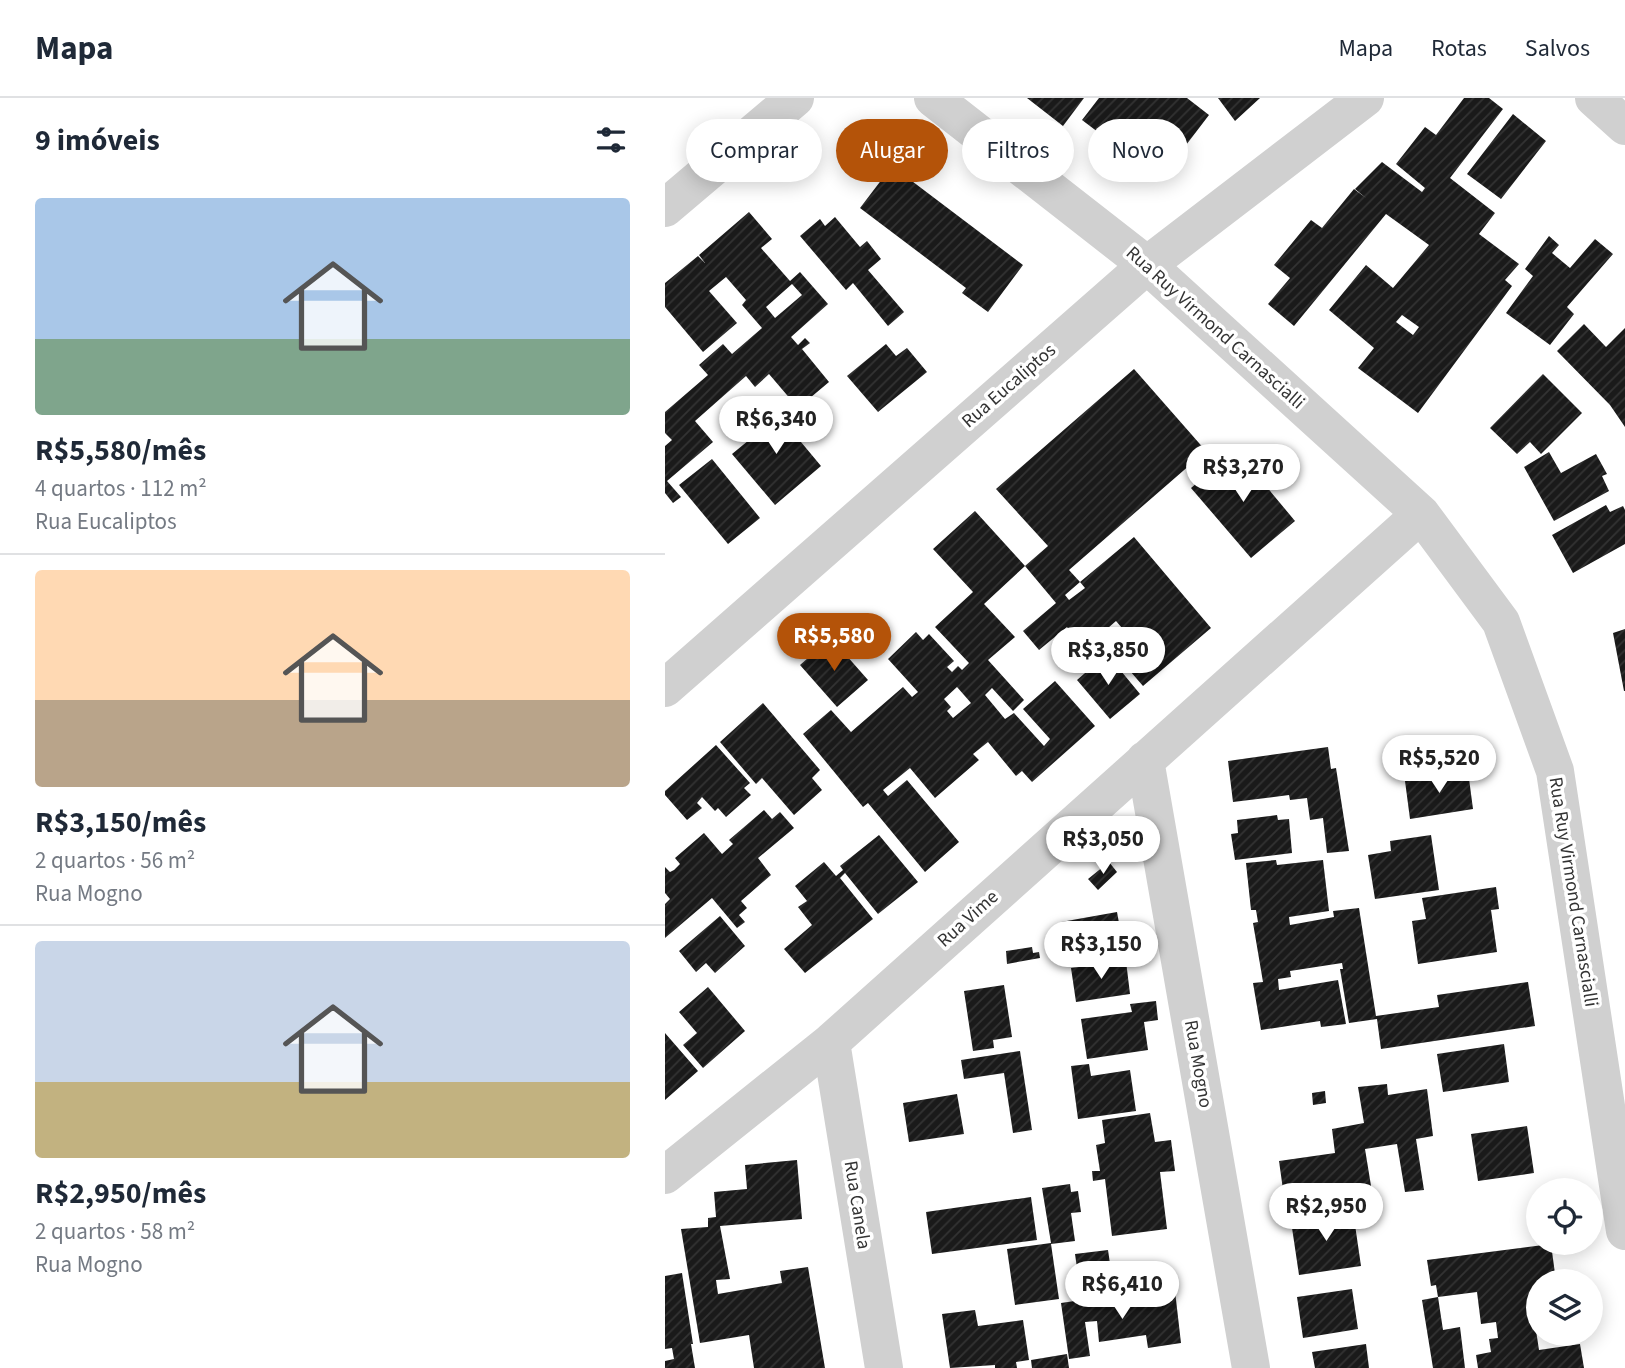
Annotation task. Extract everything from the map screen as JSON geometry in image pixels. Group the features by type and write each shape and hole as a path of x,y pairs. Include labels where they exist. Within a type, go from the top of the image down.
{"street":[{"path":"665,208 795,98"},
{"name":"Rua Ruy Virmond Carnascialli","path":"933,98 1147,265 1421,514 1501,622 1555,771 1625,1231"},
{"name":"Rua Eucaliptos","path":"665,688 1147,265 1365,98"},
{"path":"1594,98 1625,126"},
{"name":"Rua Vime","path":"665,1175 831,1042 1421,514"},
{"name":"Rua Mogno","path":"1145,760 1251,1368"},
{"name":"Rua Canela","path":"831,1042 884,1368"}],"building":[{"path":"1027,98 1084,98 1068,119 1054,119"},
{"path":"1099,98 1187,98 1209,115 1188,142 1188,119 1088,119 1088,125 1082,120"},
{"path":"1218,98 1260,98 1235,121"},
{"path":"1464,98 1489,98 1503,109 1450,178 1495,213 1479,234 1519,264 1505,280 1512,286 1418,413 1358,368 1374,348 1329,310 1366,265 1393,288 1429,245 1386,214 1294,326 1268,304 1290,278 1274,265 1311,220 1322,228 1354,189 1366,198 1355,189 1382,162 1422,192 1425,188 1396,164 1425,127 1436,135","holes":["1402,315 1419,327 1413,335 1396,322"]},
{"path":"1513,114 1546,141 1501,199 1467,174"},
{"path":"880,182 913,182 1023,265 988,312 962,293 966,288 860,208"},
{"path":"749,212 772,239 761,248 790,281 800,272 828,304 791,337 798,345 805,338 810,343 802,349 829,382 798,408 769,374 755,387 746,376 695,421 713,442 667,481 681,497 673,503 665,493 665,446 672,440 665,433 665,412 708,375 699,365 723,344 732,354 762,328 742,305 746,300 726,277 709,291 737,323 703,352 665,307 665,283 698,256 705,263 699,255","holes":["792,284 802,295 775,318 766,307"]},
{"path":"835,217 860,247 867,241 881,259 868,270 904,312 888,326 853,283 846,290 800,236 820,219 825,226"},
{"path":"1549,236 1559,245 1552,253 1570,268 1595,239 1613,254 1567,307 1574,314 1550,345 1506,313 1533,276 1525,269"},
{"path":"1584,324 1606,347 1625,328 1625,427 1610,405 1557,351"},
{"path":"886,344 896,356 907,348 927,372 878,412 847,376"},
{"path":"1134,369 1206,451 1069,570 1080,582 1134,537 1211,628 1143,686 1111,649 1128,635 1116,621 1100,635 1094,628 1078,641 1067,627 1039,650 1023,631 1056,603 1025,566 1048,546 996,489","holes":["1080,582 1085,588 1069,600 1065,595"]},
{"path":"1543,374 1582,413 1541,454 1530,442 1517,454 1490,428"},
{"path":"766,400 821,466 775,505 732,454 765,427 752,411"},
{"path":"1236,450 1295,521 1251,558 1191,488"},
{"path":"1549,452 1561,473 1596,454 1607,474 1602,476 1609,491 1554,521 1524,467"},
{"path":"712,459 760,518 728,544 679,485"},
{"path":"1606,505 1610,512 1623,506 1625,510 1625,544 1573,573 1552,535"},
{"path":"975,511 1025,566 984,604 1015,637 988,660 1024,700 1013,711 992,688 985,695 1005,719 1014,713 1044,746 1050,739 1023,709 1055,681 1095,726 1032,782 1022,771 1016,776 988,742 973,754 979,760 935,798 910,768 883,790 888,796 907,780 959,842 925,872 868,803 863,807 803,734 831,710 851,732 903,687 912,697 918,692 888,659 916,632 923,640 929,634 954,661 947,667 952,672 958,666 962,670 969,663 935,627 973,592 933,549","holes":["957,687 971,703 953,718 947,711 951,707 944,699"]},
{"path":"1625,629 1625,691 1624,691 1613,633"},
{"path":"831,638 868,680 837,707 800,665"},
{"path":"1107,654 1140,694 1110,719 1077,680"},
{"path":"763,703 820,770 812,778 822,790 794,815 762,778 756,784 720,742"},
{"path":"716,745 750,783 744,788 751,795 726,817 718,808 715,811 702,797 697,803 702,808 687,820 665,795 665,791"},
{"path":"1328,747 1331,769 1336,768 1349,851 1327,853 1323,818 1310,820 1307,798 1290,800 1289,795 1233,802 1228,761"},
{"path":"1468,771 1473,809 1410,819 1405,781"},
{"path":"764,810 772,819 780,812 794,828 758,858 771,875 741,901 747,908 739,915 745,922 737,928 712,898 665,938 665,904 670,899 665,893 665,867 670,872 674,870 680,864 675,858 704,833 722,854 733,844 729,840"},
{"path":"1277,815 1278,820 1289,819 1292,853 1235,860 1231,834 1238,833 1237,820"},
{"path":"879,835 918,882 878,914 845,873 840,878 873,919 805,973 784,949 812,925 798,907 807,901 795,886 824,862 836,876 843,870 840,866"},
{"path":"1431,835 1439,890 1375,899 1368,855 1391,851 1390,841"},
{"path":"1276,860 1277,865 1323,860 1329,911 1289,917 1290,925 1334,917 1333,911 1359,908 1376,1016 1439,1007 1437,995 1528,982 1535,1026 1381,1049 1377,1019 1349,1023 1340,969 1343,969 1342,963 1290,971 1291,977 1278,979 1279,990 1338,980 1346,1024 1321,1027 1320,1021 1261,1030 1253,983 1263,982 1253,923 1258,922 1256,910 1251,910 1246,863"},
{"path":"1109,862 1117,872 1098,890 1088,879"},
{"path":"1496,887 1499,909 1491,910 1497,952 1418,964 1412,921 1426,919 1422,898"},
{"path":"1117,912 1123,945 1066,954 1061,922"},
{"path":"720,916 745,946 715,973 706,963 696,972 679,951"},
{"path":"1032,947 1033,953 1039,952 1040,958 1007,964 1006,951"},
{"path":"1126,961 1130,994 1076,1002 1071,968"},
{"path":"1004,985 1012,1037 993,1040 994,1048 973,1051 964,991"},
{"path":"708,987 745,1031 703,1068 683,1045 697,1033 679,1012"},
{"path":"1156,1001 1158,1020 1144,1022 1148,1050 1087,1059 1081,1019 1132,1012 1130,1004"},
{"path":"665,1033 698,1071 665,1100"},
{"path":"1504,1044 1509,1082 1443,1092 1437,1054"},
{"path":"1020,1051 1032,1130 1013,1133 1004,1073 964,1079 961,1060"},
{"path":"1089,1064 1091,1076 1130,1070 1136,1111 1078,1119 1071,1066"},
{"path":"1387,1084 1388,1095 1427,1089 1433,1136 1416,1139 1424,1190 1405,1192 1397,1144 1365,1149 1373,1198 1286,1211 1279,1161 1335,1153 1332,1129 1364,1123 1358,1087"},
{"path":"1325,1091 1326,1103 1313,1105 1312,1093"},
{"path":"957,1094 964,1134 909,1142 903,1103"},
{"path":"1150,1113 1155,1142 1171,1140 1175,1171 1160,1172 1167,1229 1112,1236 1105,1179 1093,1181 1092,1171 1100,1171 1096,1145 1105,1143 1102,1120"},
{"path":"1527,1126 1534,1173 1478,1181 1471,1134"},
{"path":"797,1160 802,1219 720,1226 730,1279 716,1280 718,1294 782,1283 780,1271 808,1267 825,1368 754,1368 749,1335 700,1343 681,1229 708,1227 708,1218 716,1217 714,1192 747,1189 745,1165"},
{"path":"1070,1184 1071,1192 1078,1191 1081,1212 1071,1213 1075,1241 1051,1244 1059,1299 1015,1305 1007,1249 1051,1243 1042,1188"},
{"path":"1031,1197 1037,1240 932,1254 926,1212"},
{"path":"1353,1211 1361,1266 1299,1275 1291,1221"},
{"path":"1526,1247 1526,1255 1552,1255 1554,1269 1526,1269 1526,1346 1538,1346 1539,1350 1580,1346 1584,1368 1478,1368 1476,1355 1491,1352 1489,1339 1498,1338 1496,1322 1481,1324 1477,1292 1438,1297 1436,1285 1431,1286 1427,1260"},
{"path":"1108,1250 1114,1291 1081,1296 1075,1254"},
{"path":"682,1273 695,1368 665,1368 665,1361 674,1359 672,1348 665,1349 665,1276"},
{"path":"1352,1289 1358,1329 1303,1338 1297,1297"},
{"path":"1175,1291 1181,1343 1148,1348 1146,1335 1099,1342 1097,1321 1085,1322 1090,1356 1069,1359 1061,1303 1095,1298 1096,1302"},
{"path":"1438,1297 1443,1330 1460,1327 1465,1368 1433,1368 1422,1300"},
{"path":"975,1310 978,1326 1023,1320 1029,1360 1016,1362 1017,1368 995,1368 995,1365 950,1368 942,1314"},
{"path":"1366,1344 1369,1368 1315,1368 1312,1352"},
{"path":"1067,1354 1069,1368 1032,1368 1031,1360"}]}
